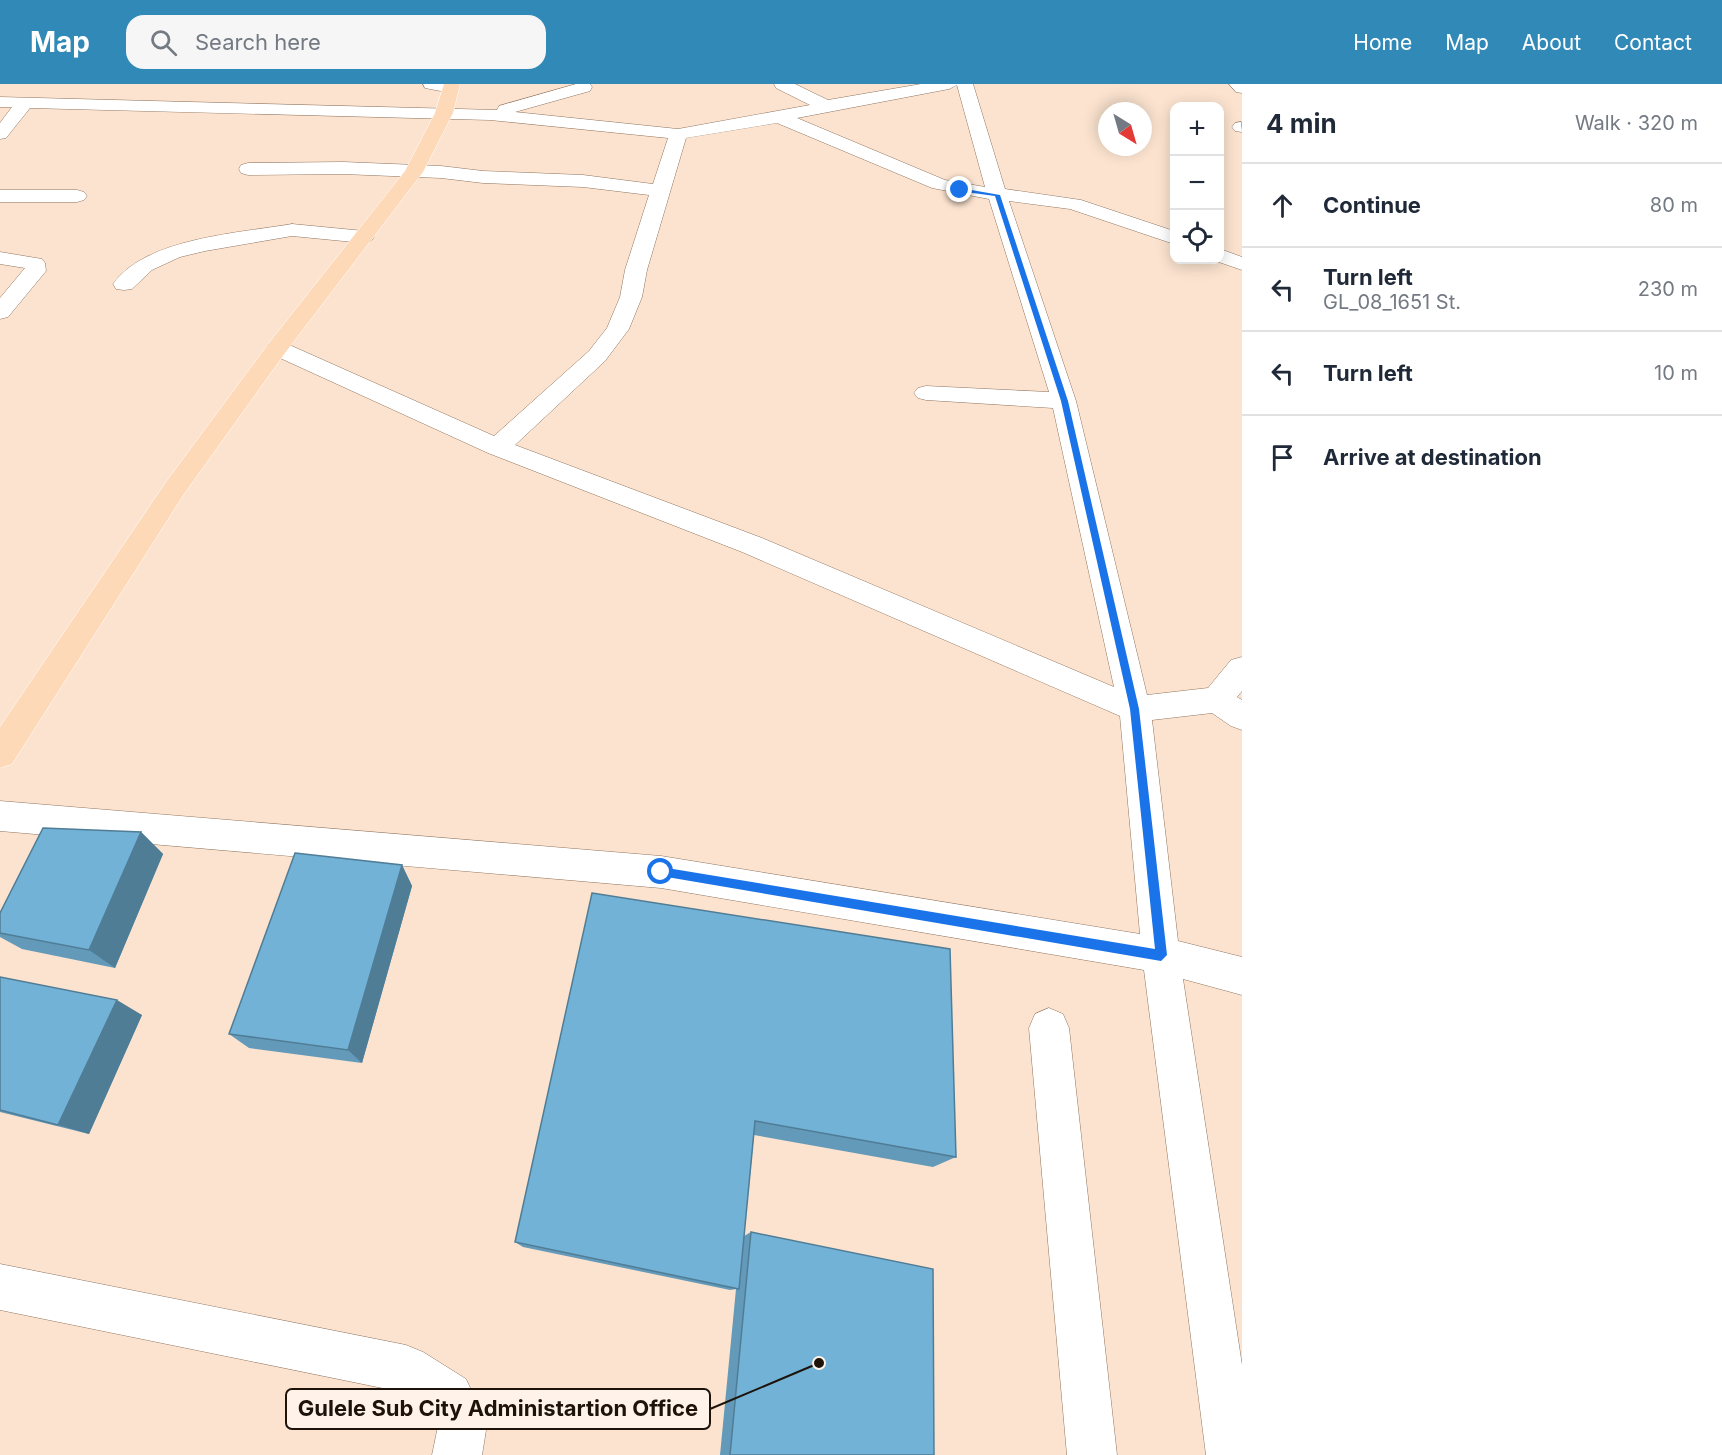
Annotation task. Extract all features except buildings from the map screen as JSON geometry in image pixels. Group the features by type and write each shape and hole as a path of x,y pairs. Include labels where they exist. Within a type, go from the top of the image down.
{"main road":[{"path":"0,754 175,488 277,348 414,172 444,113 445,85"}],"street":[{"path":"782,84 826,106"},
{"path":"0,102 490,115 678,134 949,84"},
{"path":"965,84 997,195 1064,401 1135,709 1161,955 1233,1398 1231,1455"},
{"path":"1237,84 1242,88"},
{"path":"490,115 584,87"},
{"path":"0,134 24,104"},
{"path":"779,117 939,184 960,190 1059,201 1170,237"},
{"path":"497,447 597,356 618,329 631,297 636,270 678,134"},
{"path":"248,169 343,168 562,179 660,191"},
{"path":"0,196 77,196"},
{"path":"124,284 145,266 173,253 204,245 292,230 364,237"},
{"path":"0,258 35,263 34,271 0,312"},
{"path":"277,348 497,447 752,545 1135,709 1229,709 1242,669"},
{"path":"926,393 1064,401"},
{"path":"0,816 661,872 1161,955 1242,976"},
{"path":"1049,1028 1092,1455"},
{"path":"0,1287 406,1369 449,1396 464,1424 457,1455"}],"place":[{"name":"Gulele Sub City Administartion Office","path":"819,1363"}],"route":[{"path":"661,872 1161,955 1135,709 1064,401 997,195 960,190"}]}
